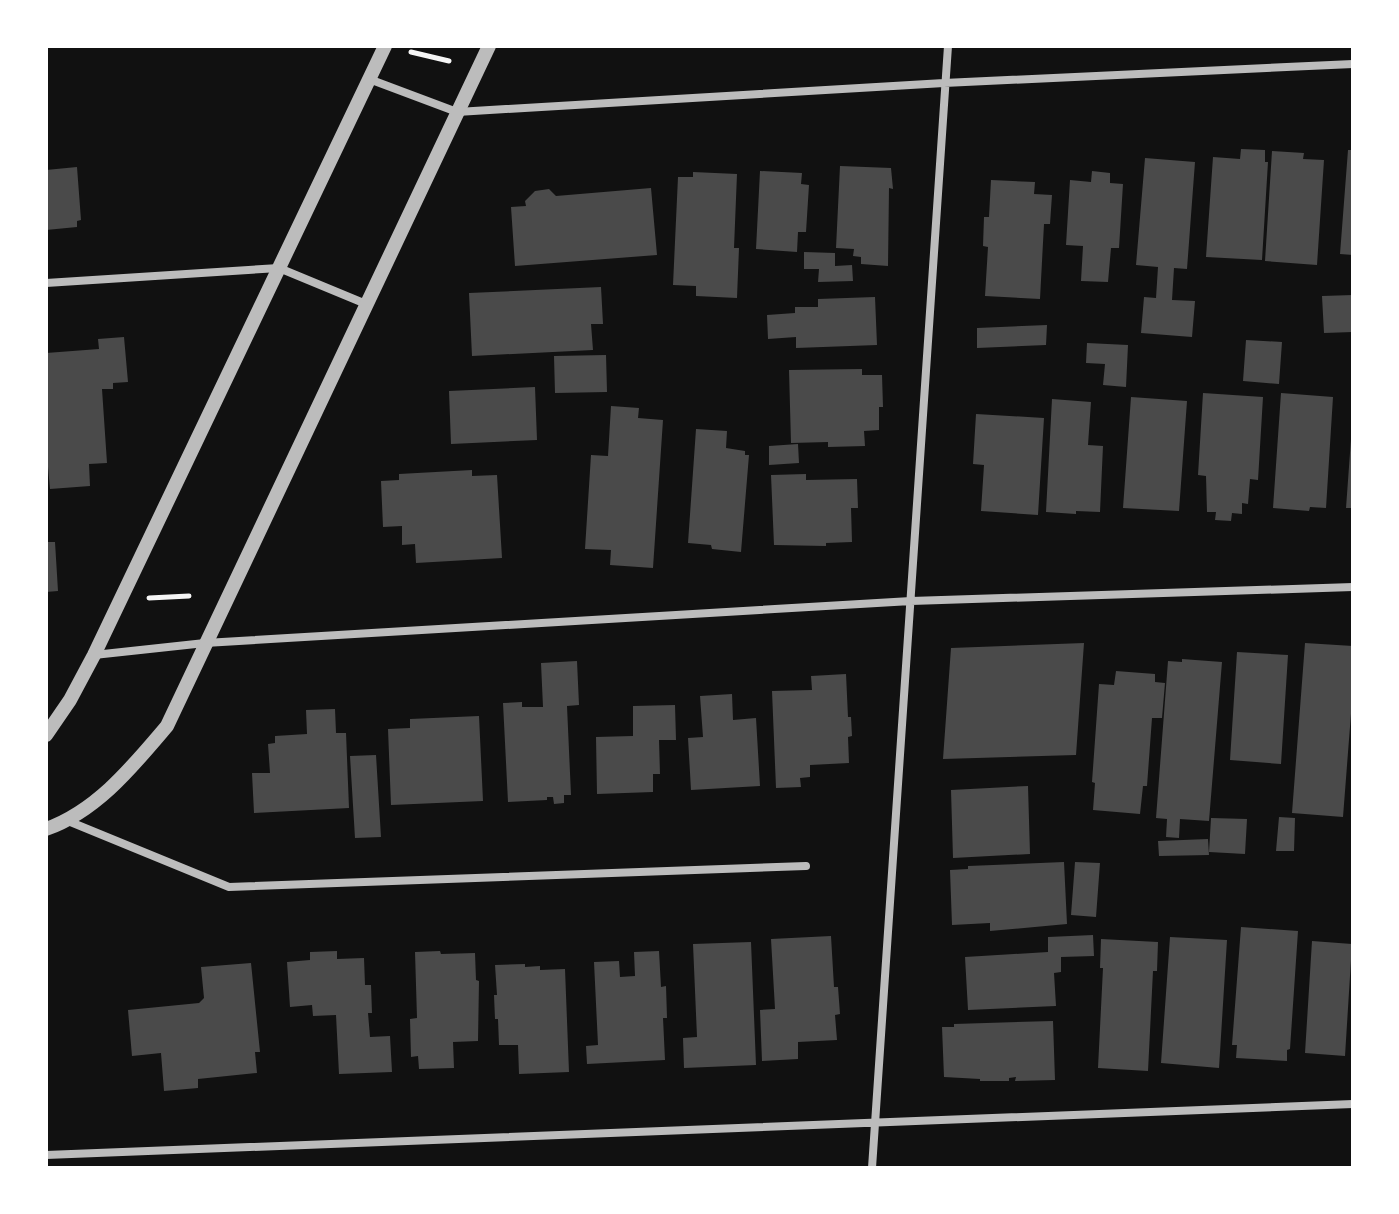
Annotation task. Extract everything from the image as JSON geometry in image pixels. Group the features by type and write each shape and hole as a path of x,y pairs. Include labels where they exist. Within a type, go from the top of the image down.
{"street":[{"path":"46,735 70,700 94,655 385,46"},
{"path":"46,829 68,821 93,803 135,764 167,726 489,46"},
{"path":"872,1168 948,46"},
{"path":"369,79 457,112 944,83 1353,64"},
{"path":"46,283 279,268 366,304"},
{"path":"94,655 205,643 911,601 1353,587"},
{"path":"68,821 229,887 806,866"},
{"path":"46,1155 1353,1104"}],"path":[{"path":"410,52 449,61"},
{"path":"144,598 189,596"}],"building":[{"path":"1241,149 1265,150 1265,162 1268,162 1262,260 1206,257 1213,157 1240,159"},
{"path":"1348,150 1353,150 1353,255 1340,254"},
{"path":"1272,151 1304,153 1303,159 1324,160 1317,265 1265,261"},
{"path":"1145,158 1195,162 1187,269 1174,268 1172,300 1195,301 1192,337 1141,333 1144,297 1156,298 1158,267 1136,265"},
{"path":"840,166 891,168 893,189 889,188 888,266 861,264 861,257 853,256 854,249 836,248"},
{"path":"77,167 81,220 77,221 77,227 46,230 46,170"},
{"path":"760,171 802,173 801,184 809,185 806,232 798,232 797,252 756,249"},
{"path":"1092,171 1110,173 1110,183 1123,184 1119,248 1111,248 1108,282 1081,281 1083,246 1066,245 1070,180 1091,182"},
{"path":"693,172 737,174 734,248 739,248 737,298 696,296 696,286 673,285 678,177 693,177"},
{"path":"991,180 1035,182 1034,194 1052,195 1050,224 1044,224 1040,299 985,296 988,247 983,246 984,217 989,217"},
{"path":"651,188 657,255 515,266 511,207 526,206 525,201 535,191 549,189 556,196"},
{"path":"804,252 835,253 835,266 852,265 853,281 818,282 819,269 804,269"},
{"path":"601,287 603,324 591,324 593,350 472,356 469,293"},
{"path":"1353,295 1353,332 1324,333 1322,296"},
{"path":"875,297 877,345 796,348 796,337 768,339 767,315 795,313 795,307 818,307 818,299"},
{"path":"1047,325 1046,345 977,348 977,328"},
{"path":"124,337 128,382 113,383 113,389 102,389 107,463 89,464 90,486 50,489 46,468 46,353 99,349 98,339"},
{"path":"1246,340 1282,342 1279,384 1243,381"},
{"path":"1087,343 1128,345 1126,387 1103,385 1105,364 1086,363"},
{"path":"606,355 607,392 555,393 554,356"},
{"path":"862,369 862,375 882,375 883,407 879,407 879,430 864,431 865,446 828,447 828,442 791,443 789,370"},
{"path":"535,387 537,440 451,444 449,391"},
{"path":"1203,393 1263,397 1258,480 1250,479 1248,504 1242,503 1242,514 1232,513 1231,521 1215,520 1216,512 1207,512 1206,476 1198,475"},
{"path":"1281,393 1333,397 1326,508 1310,507 1309,511 1273,508"},
{"path":"1131,397 1187,401 1179,511 1123,508"},
{"path":"1052,399 1091,402 1088,445 1103,446 1100,512 1046,512"},
{"path":"611,406 639,408 638,418 663,420 653,568 610,565 611,550 585,549 591,455 608,456"},
{"path":"976,414 1044,418 1038,515 981,511 984,465 973,464"},
{"path":"696,429 727,431 726,448 745,451 745,455 749,455 741,552 688,543"},
{"path":"1351,439 1353,508 1346,508"},
{"path":"798,444 799,463 769,465 769,446"},
{"path":"472,470 472,476 497,475 502,558 416,563 415,544 402,545 402,526 383,527 381,481 399,480 399,474"},
{"path":"806,474 806,480 857,479 858,508 851,508 852,542 826,543 826,546 774,545 771,475"},
{"path":"46,542 55,542 58,591 46,592"},
{"path":"1084,643 1076,755 943,759 951,648"},
{"path":"1305,643 1353,646 1353,688 1343,817 1292,813"},
{"path":"1237,652 1288,655 1281,764 1230,760"},
{"path":"1182,659 1222,662 1209,821 1180,819 1179,838 1166,837 1167,819 1156,818 1168,661 1182,662"},
{"path":"577,661 579,705 567,706 571,795 564,795 564,803 554,804 553,797 508,802 503,703 522,702 522,707 543,707 541,663"},
{"path":"1116,671 1155,674 1155,682 1165,683 1162,718 1152,718 1147,786 1143,786 1140,814 1093,810 1099,684 1114,685"},
{"path":"846,674 852,736 848,737 849,763 810,765 810,777 800,778 801,787 776,788 772,691 812,690 811,676"},
{"path":"732,694 733,720 756,718 760,786 691,790 688,738 703,737 700,696"},
{"path":"675,705 676,740 659,740 660,774 653,774 653,792 597,794 596,737 633,736 633,706"},
{"path":"335,709 336,733 346,733 349,808 254,813 252,773 270,773 268,744 275,743 275,736 307,734 306,710"},
{"path":"479,716 483,801 391,805 388,729 410,728 410,719"},
{"path":"376,755 381,837 355,838 350,756"},
{"path":"1028,786 1030,854 953,858 951,790"},
{"path":"1279,817 1295,818 1294,851 1276,851"},
{"path":"1211,818 1247,819 1245,854 1209,852"},
{"path":"1208,839 1209,855 1159,856 1158,841"},
{"path":"1064,862 1067,924 990,931 990,923 952,925 950,870 968,869 968,866"},
{"path":"1075,862 1100,863 1096,917 1071,915"},
{"path":"1241,927 1298,931 1287,1061 1236,1058 1237,1045 1232,1045"},
{"path":"1093,935 1094,956 1061,957 1061,972 1054,973 1056,1006 968,1010 965,957 1048,952 1048,937"},
{"path":"831,936 834,987 838,987 840,1014 835,1015 837,1040 798,1042 798,1059 762,1061 760,1010 775,1009 771,939"},
{"path":"1170,937 1227,940 1219,1068 1161,1063"},
{"path":"1101,939 1158,942 1157,971 1153,971 1148,1071 1098,1068 1103,968 1100,968"},
{"path":"1312,941 1352,944 1345,1056 1305,1053"},
{"path":"751,942 756,1065 684,1068 683,1038 697,1037 693,944"},
{"path":"337,951 337,959 364,958 365,985 371,985 372,1013 368,1013 370,1037 390,1036 392,1072 339,1074 336,1015 313,1016 312,1005 290,1007 287,962 310,960 310,952"},
{"path":"440,951 441,954 475,953 476,980 479,981 478,1041 453,1042 454,1068 419,1069 418,1056 411,1057 410,1019 417,1018 415,952"},
{"path":"659,951 661,987 666,986 667,1018 663,1018 665,1060 587,1064 586,1046 598,1045 594,962 619,961 620,977 635,976 634,952"},
{"path":"251,963 260,1052 255,1052 257,1073 198,1079 198,1088 164,1091 161,1053 132,1056 128,1010 199,1003 204,998 201,967"},
{"path":"525,964 525,967 540,966 540,970 565,969 569,1072 519,1074 518,1045 499,1045 498,1019 495,1019 495,965"},
{"path":"1053,1021 1055,1080 1015,1081 1016,1077 1009,1078 1009,1081 980,1081 944,1077 942,1027"}]}
